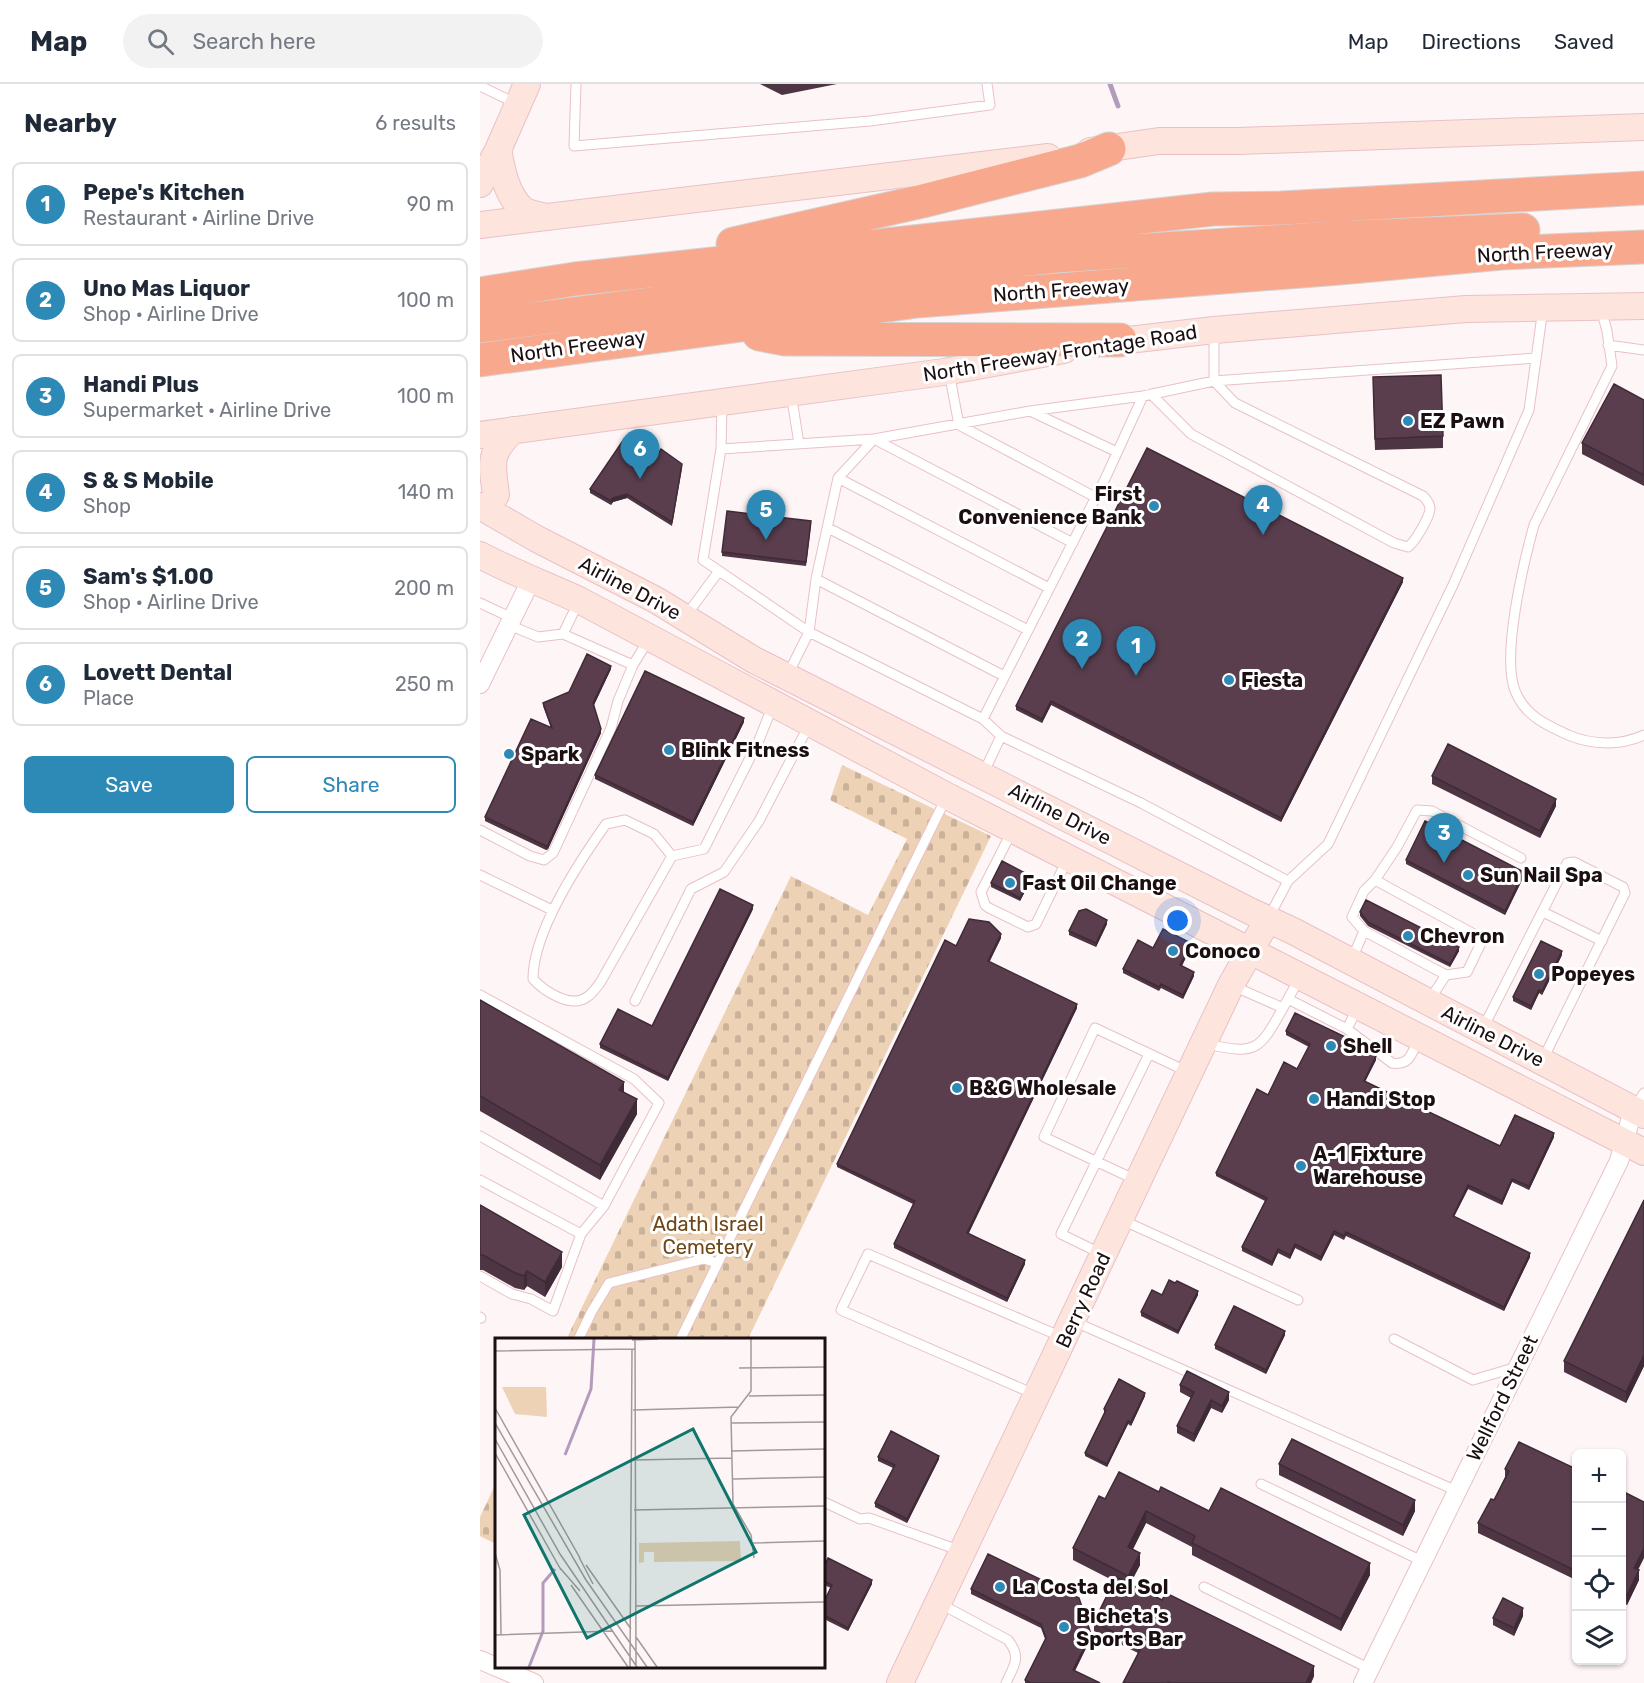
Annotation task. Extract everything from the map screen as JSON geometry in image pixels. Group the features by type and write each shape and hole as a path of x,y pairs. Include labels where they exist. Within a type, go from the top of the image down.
{"highway":[{"path":"575,279 922,201 1080,161 1110,149"},
{"path":"488,293 575,279 1213,209 1281,208 1644,188"},
{"name":"North Freeway","path":"491,325 895,273 1055,256 1336,238 1644,224"},
{"name":"North Freeway","path":"493,358 918,301 1502,253 1644,247"},
{"path":"716,327 785,339 1120,340"}],"main road":[{"path":"480,184 498,150 522,94"},
{"path":"480,225 1110,149 1159,141 1239,141 1644,127"},
{"path":"498,150 503,177 524,210 546,217"},
{"name":"North Freeway Frontage Road","path":"480,435 949,371 1120,340 1466,309 1644,306"},
{"path":"488,500 492,463 500,443 513,430"},
{"path":"480,468 488,500"},
{"name":"Airline Drive","path":"488,500 511,524 684,618 754,660 1351,961 1542,1061 1640,1106"},
{"name":"Airline Drive","path":"480,555 516,574 532,578 579,600 947,796 1634,1147"},
{"path":"532,578 540,568 548,567 580,583 616,580"},
{"path":"773,703 787,676"},
{"path":"1018,832 1034,801"},
{"name":"Berry Road","path":"900,1683 1231,985 1268,919"}],"street":[{"path":"480,684 532,578"},
{"name":"Wellford Street","path":"1367,1676 1619,1161 1634,1147 1640,1106"},
{"path":"480,1659 495,1666"},
{"path":"500,1668 534,1683"}],"lane":[{"path":"576,84 574,146 870,121 990,105 987,84"},
{"path":"480,86 522,94"},
{"path":"1600,306 1607,331 1612,366 1534,525 1527,549 1516,609 1510,649 1510,673 1515,692 1522,703 1531,714 1546,725 1596,743 1634,740 1644,735"},
{"path":"1268,919 1288,881 1328,844 1453,585 1529,410 1543,308"},
{"path":"1147,395 1191,434 1394,543 1408,547 1413,543 1429,513 1430,507 1423,496 1235,404 1214,381 1214,330"},
{"path":"1608,345 1644,350"},
{"path":"721,449 874,440 1030,411 1147,395 1214,381 1536,358"},
{"path":"949,371 959,424"},
{"path":"791,392 799,444"},
{"path":"983,719 1147,395"},
{"path":"722,401 721,449 703,560 809,632 983,719 1001,736 1140,803 1288,881"},
{"path":"1030,411 1117,452"},
{"path":"959,424 1095,497"},
{"path":"787,676 809,632 816,579 838,478 874,440"},
{"path":"874,440 1073,543"},
{"path":"838,478 1049,588"},
{"path":"828,528 1028,630"},
{"path":"684,618 719,571"},
{"path":"816,579 1004,676"},
{"path":"563,634 579,600"},
{"path":"480,603 538,637 563,634 633,665"},
{"path":"480,830 530,856 544,860 553,853 611,728 618,701 633,665 650,637"},
{"path":"672,856 654,834 625,820 606,824 552,910 532,966 532,979 542,989 572,1002 586,998 600,983 672,856 704,849 759,740 773,703"},
{"path":"635,1001 691,889 724,872 759,821 810,723"},
{"path":"982,775 1001,736"},
{"path":"681,1338 947,796"},
{"path":"1375,880 1483,939 1467,972 1446,975 1364,931 1352,917 1364,891 1375,880 1397,847 1417,810 1432,811 1521,858"},
{"path":"1018,832 1007,841 984,885 982,898 989,908 1028,927 1036,924 1068,857"},
{"path":"1483,1029 1568,863 1574,862 1623,887 1625,893 1542,1061"},
{"path":"480,875 552,910"},
{"path":"1543,912 1602,940"},
{"path":"1351,961 1364,931"},
{"path":"1428,1002 1446,975"},
{"path":"1204,1044 1235,1050 1252,1048 1266,1039 1300,976"},
{"path":"1231,985 1347,1029 1392,1063 1401,1064 1407,1061 1419,1037"},
{"path":"480,994 634,1079 659,1103 604,1206 581,1234 553,1311 531,1299 512,1294 480,1276"},
{"path":"1347,1029 1359,1006"},
{"path":"1139,1181 1044,1137 1095,1028 1190,1074"},
{"path":"1104,1255 1061,1234 1149,1054"},
{"path":"480,1136 604,1206"},
{"path":"480,1180 581,1234"},
{"path":"1121,1219 1298,1300"},
{"path":"1037,1395 841,1310 868,1254 1069,1330 1457,1491"},
{"path":"579,1338 609,1283 704,1259 717,1263"},
{"path":"1394,1339 1473,1380 1517,1367"},
{"path":"1261,1484 1422,1562"},
{"path":"825,1502 860,1519 868,1518 963,1552"},
{"path":"1204,1587 1367,1676"},
{"path":"939,1603 1008,1640 1015,1649 1017,1659 1006,1683"}],"green space":[{"name":"Adath Israel Cemetery","path":"842,765 991,836 748,1338 567,1338 791,876 868,915 907,839 830,800"},
{"path":"495,1485 495,1544 480,1536 480,1517"}],"building":[{"path":"1441,375 1443,436 1375,439 1373,377"},
{"path":"1614,384 1644,400 1644,475 1582,443"},
{"path":"624,439 654,460 661,449 682,464 672,522 627,494 613,498 611,501 590,489"},
{"name":"Fiesta","path":"1147,448 1403,578 1281,818 1051,701 1042,719 1016,706"},
{"path":"727,511 811,521 806,562 722,552"},
{"path":"587,654 611,666 593,703 601,729 546,846 485,817 531,719 552,728 543,703 569,692"},
{"name":"Blink Fitness","path":"645,671 744,718 693,822 595,775"},
{"path":"1448,744 1556,799 1540,831 1432,776"},
{"path":"1425,821 1524,872 1505,911 1406,860"},
{"name":"Fast Oil Change","path":"1002,861 1031,876 1020,898 991,883"},
{"path":"720,889 753,905 668,1078 600,1044 618,1009 652,1026"},
{"name":"Chevron","path":"1366,900 1459,947 1450,964 1368,922 1360,912"},
{"path":"1086,909 1107,920 1096,943 1069,931 1079,911"},
{"name":"B&G Wholesale","path":"969,919 989,922 1001,934 988,961 1077,1004 967,1233 1025,1260 1007,1298 894,1244 915,1201 837,1164 945,940 956,946"},
{"path":"1163,929 1191,943 1180,965 1194,972 1183,995 1161,984 1159,987 1123,969 1138,940 1153,948"},
{"name":"Popeyes","path":"1541,941 1562,951 1542,991 1539,990 1531,1006 1513,997"},
{"path":"480,1000 624,1082 619,1090 637,1099 600,1165 480,1096"},
{"path":"1295,1013 1364,1046 1376,1056 1364,1081 1500,1146 1515,1115 1554,1133 1529,1186 1512,1179 1502,1201 1468,1185 1453,1216 1530,1253 1504,1307 1346,1232 1344,1236 1334,1231 1321,1257 1295,1244 1290,1255 1278,1249 1272,1262 1242,1247 1267,1198 1216,1173 1257,1089 1268,1095 1284,1062 1297,1069 1310,1044 1286,1031"},
{"path":"1644,1200 1644,1355 1626,1392 1564,1361"},
{"path":"480,1205 562,1252 545,1282 527,1271 524,1276 515,1273 480,1255"},
{"path":"1169,1280 1175,1283 1177,1281 1198,1291 1178,1331 1141,1312 1152,1290 1162,1295"},
{"path":"1234,1306 1285,1331 1266,1370 1215,1345"},
{"path":"1187,1371 1229,1392 1222,1406 1211,1400 1194,1434 1177,1426 1194,1392 1180,1385"},
{"path":"1119,1379 1145,1393 1107,1464 1085,1453"},
{"path":"891,1431 939,1456 907,1519 875,1503 895,1465 878,1457"},
{"path":"1292,1439 1415,1500 1403,1525 1279,1464"},
{"path":"1519,1442 1572,1467 1572,1569 1478,1523 1491,1499 1494,1500 1509,1471 1505,1469"},
{"path":"1119,1472 1159,1492 1161,1487 1209,1511 1221,1488 1370,1563 1341,1619 1192,1543 1195,1536 1146,1511 1128,1547 1140,1553 1128,1576 1073,1548 1099,1496 1105,1499"},
{"path":"1626,1493 1644,1502 1644,1548 1634,1568 1639,1570 1627,1595"},
{"path":"988,1554 1079,1598 1091,1634 1073,1670 1100,1683 1031,1683 1025,1680 1046,1638 1041,1624 971,1589"},
{"path":"828,1558 872,1580 848,1628 825,1616 825,1600 832,1585 825,1582 825,1565"},
{"path":"1116,1577 1162,1600 1166,1593 1314,1666 1306,1683 1123,1683 1142,1646 1094,1622"},
{"path":"1503,1598 1523,1608 1514,1628 1493,1618"}],"waterway":[{"path":"1110,84 1118,106"}],"place":[{"name":"EZ Pawn","path":"1408,421"},
{"name":"Lovett Dental","path":"640,479"},
{"name":"First Convenience Bank","path":"1154,506"},
{"name":"S & S Mobile","path":"1263,535"},
{"name":"Sam's $1.00","path":"766,540"},
{"name":"Uno Mas Liquor","path":"1082,669"},
{"name":"Pepe's Kitchen","path":"1136,676"},
{"name":"Fiesta","path":"1229,680"},
{"name":"Blink Fitness","path":"669,750"},
{"name":"Spark","path":"509,754"},
{"name":"Handi Plus","path":"1444,863"},
{"name":"Sun Nail Spa","path":"1468,875"},
{"name":"Fast Oil Change","path":"1010,883"},
{"name":"Chevron","path":"1408,936"},
{"name":"Conoco","path":"1173,951"},
{"name":"Popeyes","path":"1539,974"},
{"name":"Shell","path":"1331,1046"},
{"name":"B&G Wholesale","path":"957,1088"},
{"name":"Handi Stop","path":"1314,1099"},
{"name":"A-1 Fixture Warehouse","path":"1301,1166"},
{"name":"La Costa del Sol","path":"1000,1587"},
{"name":"Bicheta's Sports Bar","path":"1064,1627"}]}
